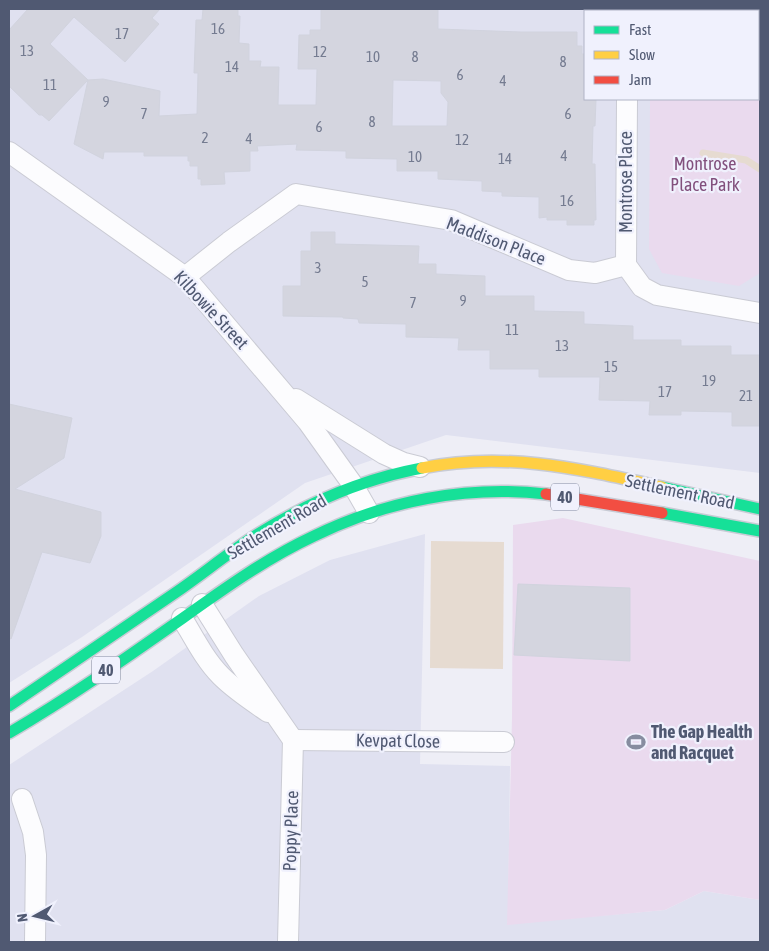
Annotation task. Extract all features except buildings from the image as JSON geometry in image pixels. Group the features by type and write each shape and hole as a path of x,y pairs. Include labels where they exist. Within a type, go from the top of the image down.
{"main road":[{"name":"Settlement Road","path":"9,733 87,684 186,602 261,549 305,506 353,485 420,467 451,462 498,460 546,464 760,509"},
{"name":"Settlement Road","path":"9,706 186,602 261,549 315,535 401,502 452,494 522,492 555,495 760,531"}],"street":[{"name":"Montrose Place","path":"626,265 627,100"},
{"name":"Kilbowie Street","path":"9,152 185,277 308,422 353,485 369,513"},
{"name":"Maddison Place","path":"185,277 229,242 296,194 451,220 569,270 595,273 626,265"},
{"path":"626,265 642,287 657,295 760,312"},
{"path":"280,388 384,454 404,463 420,467"},
{"path":"186,602 293,740"},
{"name":"Kevpat Close","path":"293,740 504,742"},
{"name":"Poppy Place","path":"288,942 293,740"},
{"path":"22,798 33,832 36,855 35,942"}],"shaded area":[{"path":"9,9 760,9 760,473 446,435 305,483 82,637 9,683"},
{"path":"425,534 420,764 510,766 508,924 665,910 704,891 760,900 760,942 9,942 9,765 153,671 259,596 330,560"},
{"path":"431,541 504,542 503,669 430,668"}],"green space":[{"name":"Montrose Place Park","path":"760,89 760,273 739,286 662,273 649,249 650,100 759,100"},
{"name":"The Gap Health and Racquet","path":"563,518 760,561 760,900 704,891 665,910 507,925 512,718 513,525"}],"waterway":[{"path":"703,153 746,160 760,169"}],"traffic: fast":[{"path":"9,706 277,522 317,502 358,485 422,468"},
{"path":"662,487 760,509"},
{"path":"9,733 97,677 263,564 314,536 369,513 427,498 486,492 546,494"},
{"path":"662,513 760,531"}],"traffic: slow":[{"path":"422,468 483,461 543,464 662,487"}],"traffic: jam":[{"path":"546,494 662,513"}],"place":[{"name":"The Gap Health and Racquet","path":"636,742"}]}
